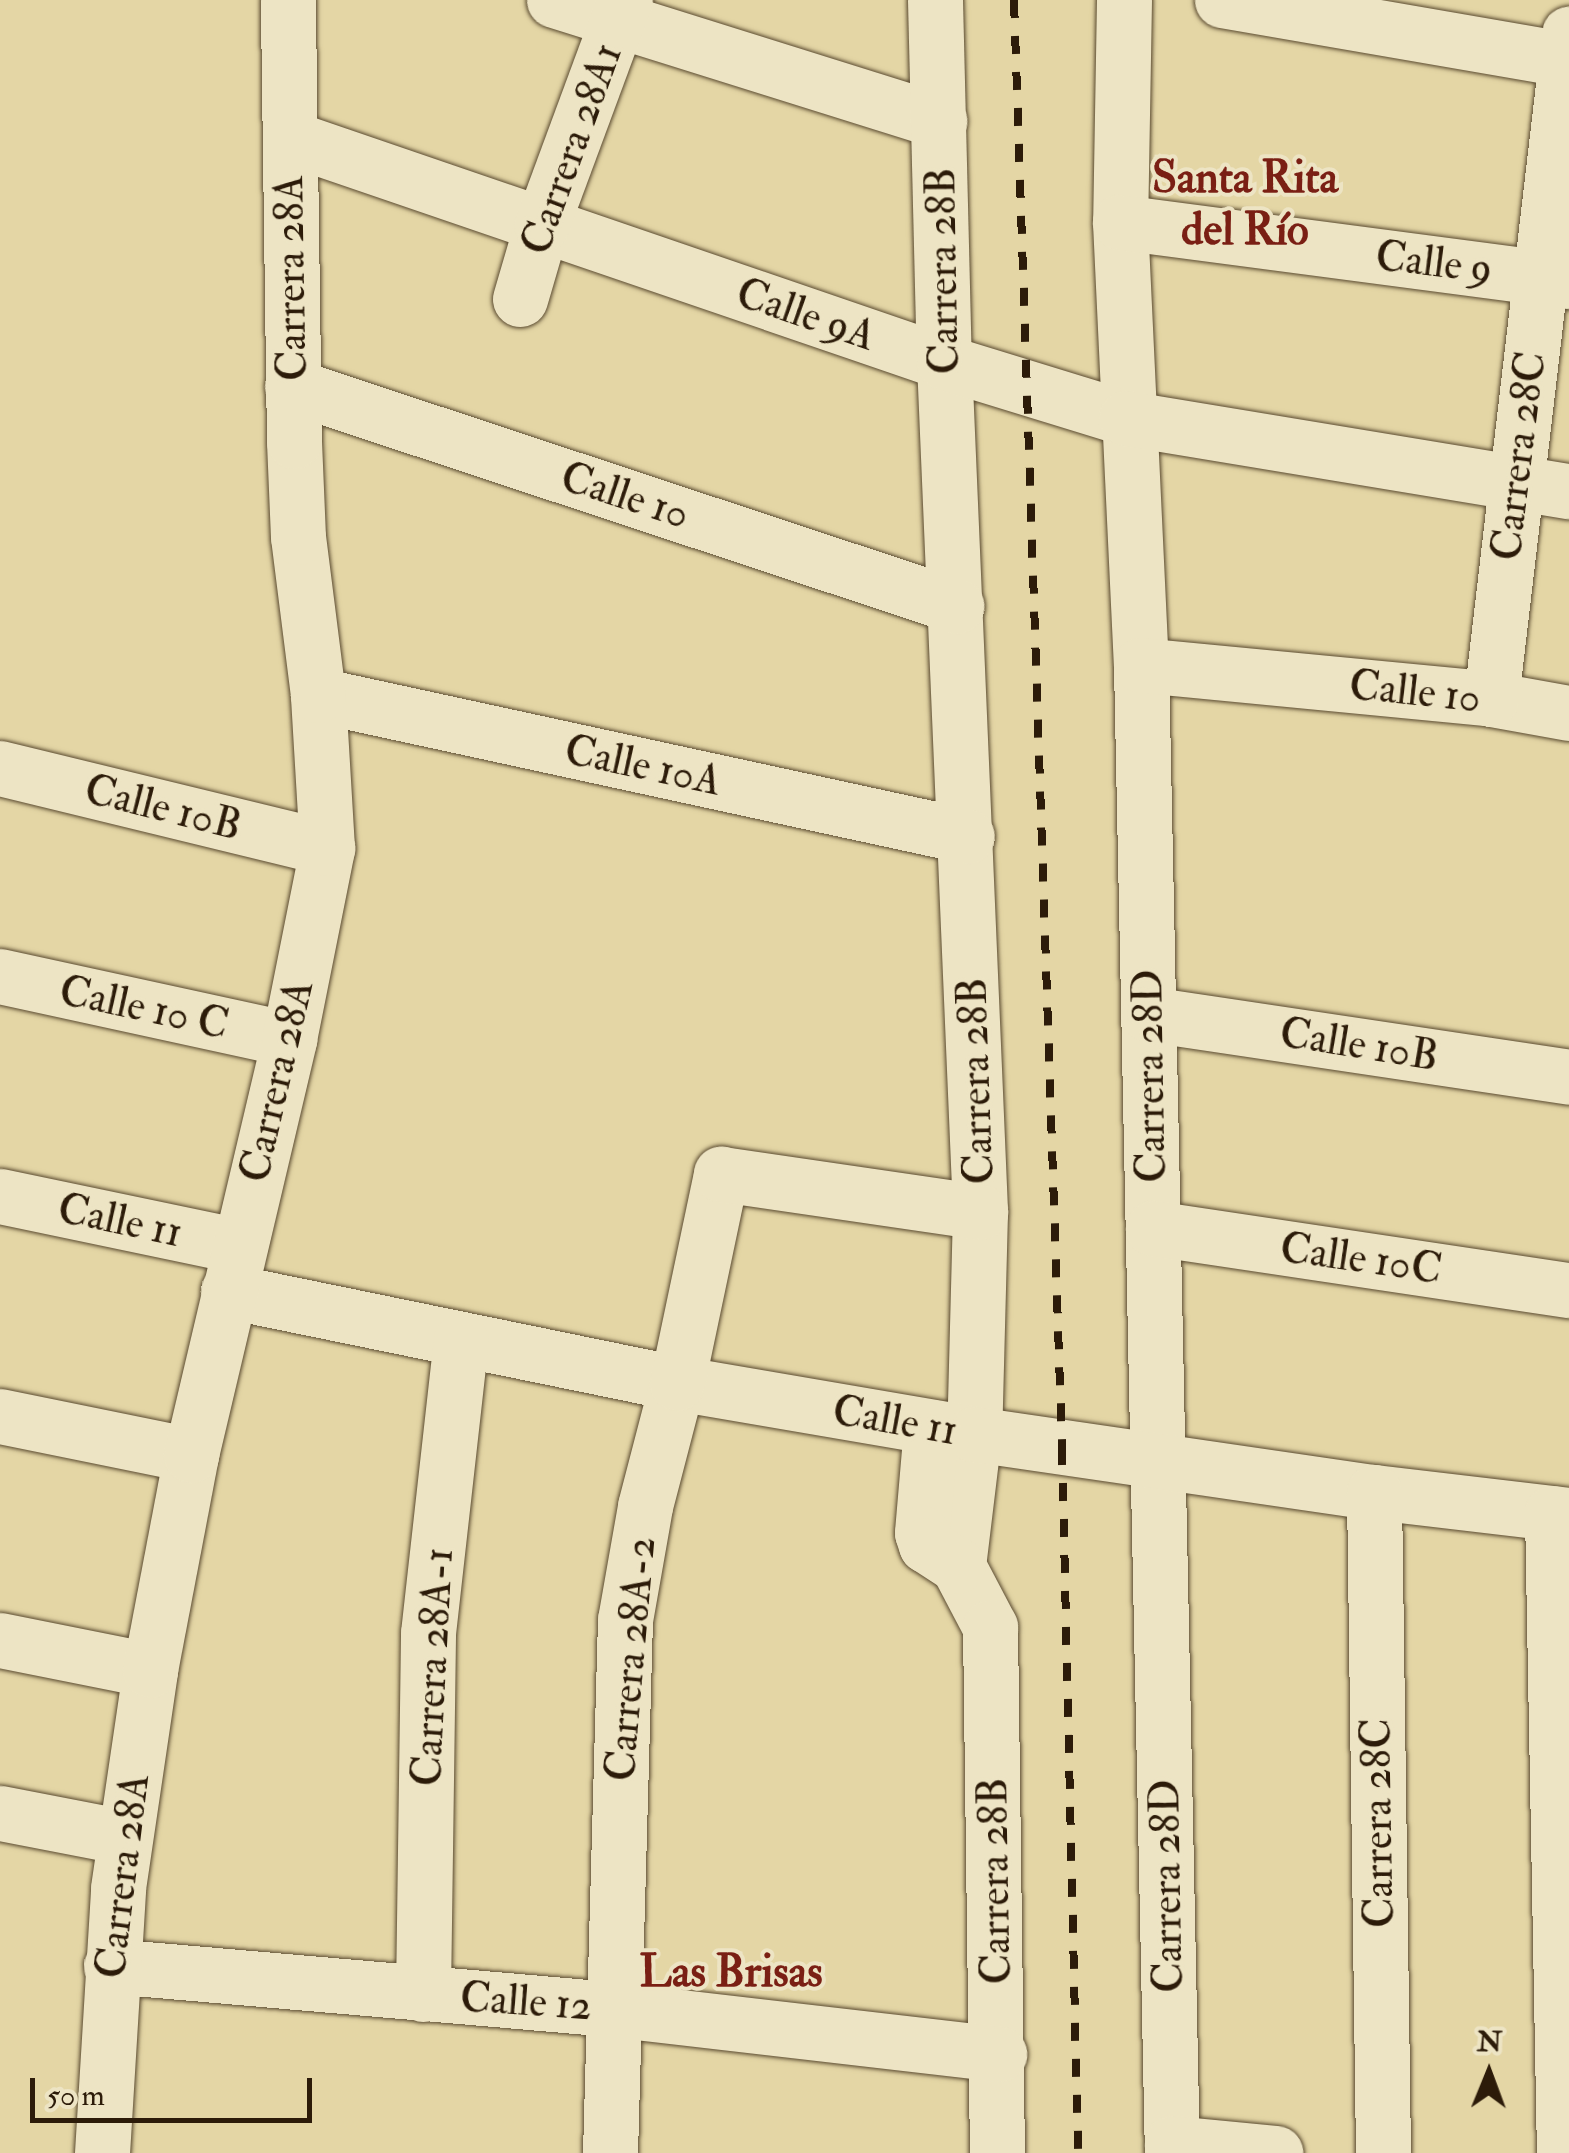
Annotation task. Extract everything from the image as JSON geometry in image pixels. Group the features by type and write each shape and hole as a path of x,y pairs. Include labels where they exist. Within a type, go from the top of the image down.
{"street":[{"name":"Carrera 28A","path":"102,2153 111,1966 150,1670 191,1455 289,1039 327,848 318,695 298,537 292,386 288,0"},
{"path":"554,0 621,10 939,121"},
{"name":"Carrera 28B","path":"935,0 944,362 980,1212 953,1430 958,1566 990,1627 999,2054 997,2153"},
{"name":"Carrera 28D","path":"1124,0 1120,222 1126,418 1141,665 1172,2148"},
{"path":"1222,0 1568,51"},
{"name":"Carrera 28A1","path":"520,299 542,224 621,10"},
{"name":"Carrera 28C","path":"1491,699 1515,483 1555,279 1568,51"},
{"name":"Calle 9A","path":"290,138 944,362 1126,418 1569,491"},
{"name":"Calle 9","path":"1120,222 1555,279"},
{"name":"Calle 10","path":"292,386 957,606"},
{"name":"Calle 10","path":"1141,665 1491,699 1569,713"},
{"name":"Calle 10A","path":"318,695 967,836"},
{"name":"Calle 10B","path":"0,768 327,848"},
{"name":"Calle 10 C","path":"0,976 289,1039"},
{"name":"Calle 10B","path":"1148,1014 1569,1077"},
{"name":"Carrera 28A-2","path":"610,2153 625,1620 646,1506 677,1383 721,1174 980,1212"},
{"name":"Calle 11","path":"0,1196 460,1341 953,1430 1374,1492 1560,1514"},
{"name":"Calle 10C","path":"1153,1228 1569,1290"},
{"name":"Carrera 28A-1","path":"423,1994 428,1633 460,1341"},
{"path":"0,1416 191,1455"},
{"name":"Carrera 28C","path":"1374,1492 1383,2153"},
{"path":"1560,1514 1564,2153"},
{"path":"0,1640 150,1670"},
{"path":"0,1814 125,1837"},
{"name":"Calle 12","path":"111,1966 612,2009 999,2054"},
{"path":"1172,2148 1276,2153"}],"railway":[{"path":"1014,0 1062,1447 1078,2153"}],"district":[{"name":"Santa Rita del Río","path":"1245,205"},
{"name":"Las Brisas","path":"731,1973"}]}
